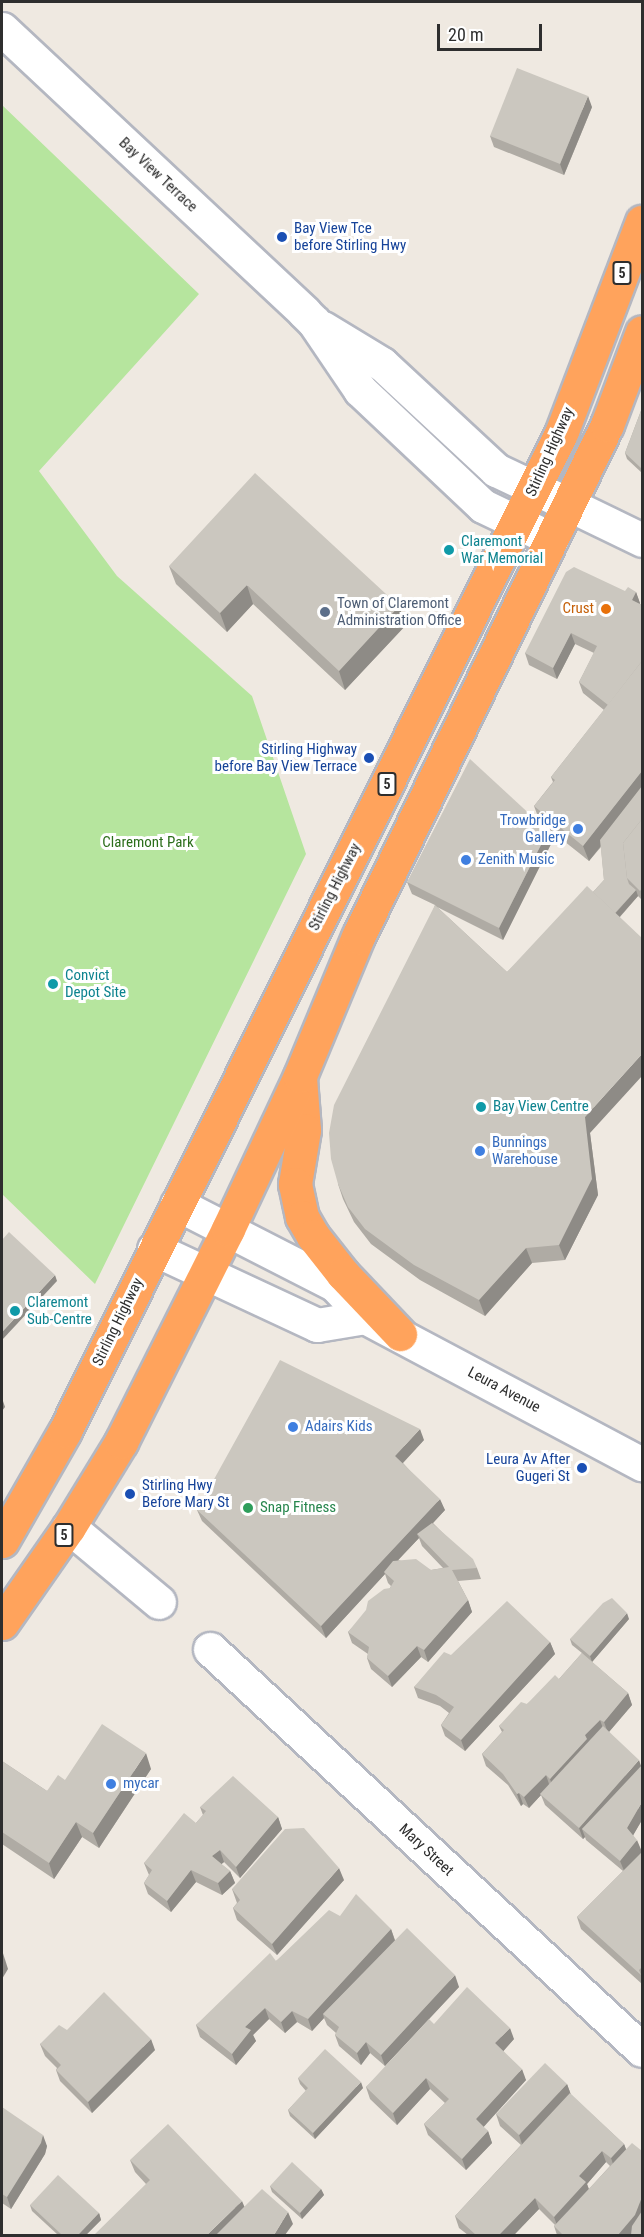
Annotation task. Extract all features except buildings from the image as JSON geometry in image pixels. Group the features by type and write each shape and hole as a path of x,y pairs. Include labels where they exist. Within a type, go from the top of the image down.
{"highway":[{"name":"Stirling Highway","path":"2,1541 65,1431 562,431 642,222"},
{"name":"5","path":"2,1623 69,1527 121,1442 228,1229 300,1076 358,937 607,425 642,332"},
{"path":"300,1076 304,1130 295,1184 302,1217 313,1236 343,1274 400,1335"}],"main road":[{"name":"Bay View Terrace","path":"2,29 314,322 382,364 496,470 642,540"},
{"name":"Bay View Terrace","path":"314,322 360,390 483,506 552,539"},
{"name":"Leura Avenue","path":"177,1204 335,1285 365,1317 642,1464"},
{"path":"154,1249 317,1325 365,1317"},
{"path":"69,1527 159,1602"},
{"name":"Mary Street","path":"210,1649 642,2050"}],"green space":[{"name":"Claremont Park","path":"2,105 199,294 39,471 117,576 252,696 306,854 95,1284 2,1194"}],"place":[{"name":"Bay View Tce before Stirling Hwy","path":"282,237"},
{"name":"Claremont War Memorial","path":"449,550"},
{"name":"Crust","path":"606,609"},
{"name":"Town of Claremont Administration Office","path":"325,612"},
{"name":"Stirling Highway before Bay View Terrace","path":"369,758"},
{"name":"Trowbridge Gallery","path":"578,829"},
{"name":"Zenith Music","path":"466,860"},
{"name":"Convict Depot Site","path":"53,984"},
{"name":"Bay View Centre","path":"481,1107"},
{"name":"Bunnings Warehouse","path":"480,1151"},
{"name":"Claremont Sub-Centre","path":"15,1311"},
{"name":"Adairs Kids","path":"293,1427"},
{"name":"Leura Av After Gugeri St","path":"582,1468"},
{"name":"Stirling Hwy Before Mary St","path":"130,1494"},
{"name":"Snap Fitness","path":"248,1508"},
{"name":"mycar","path":"111,1784"}]}
